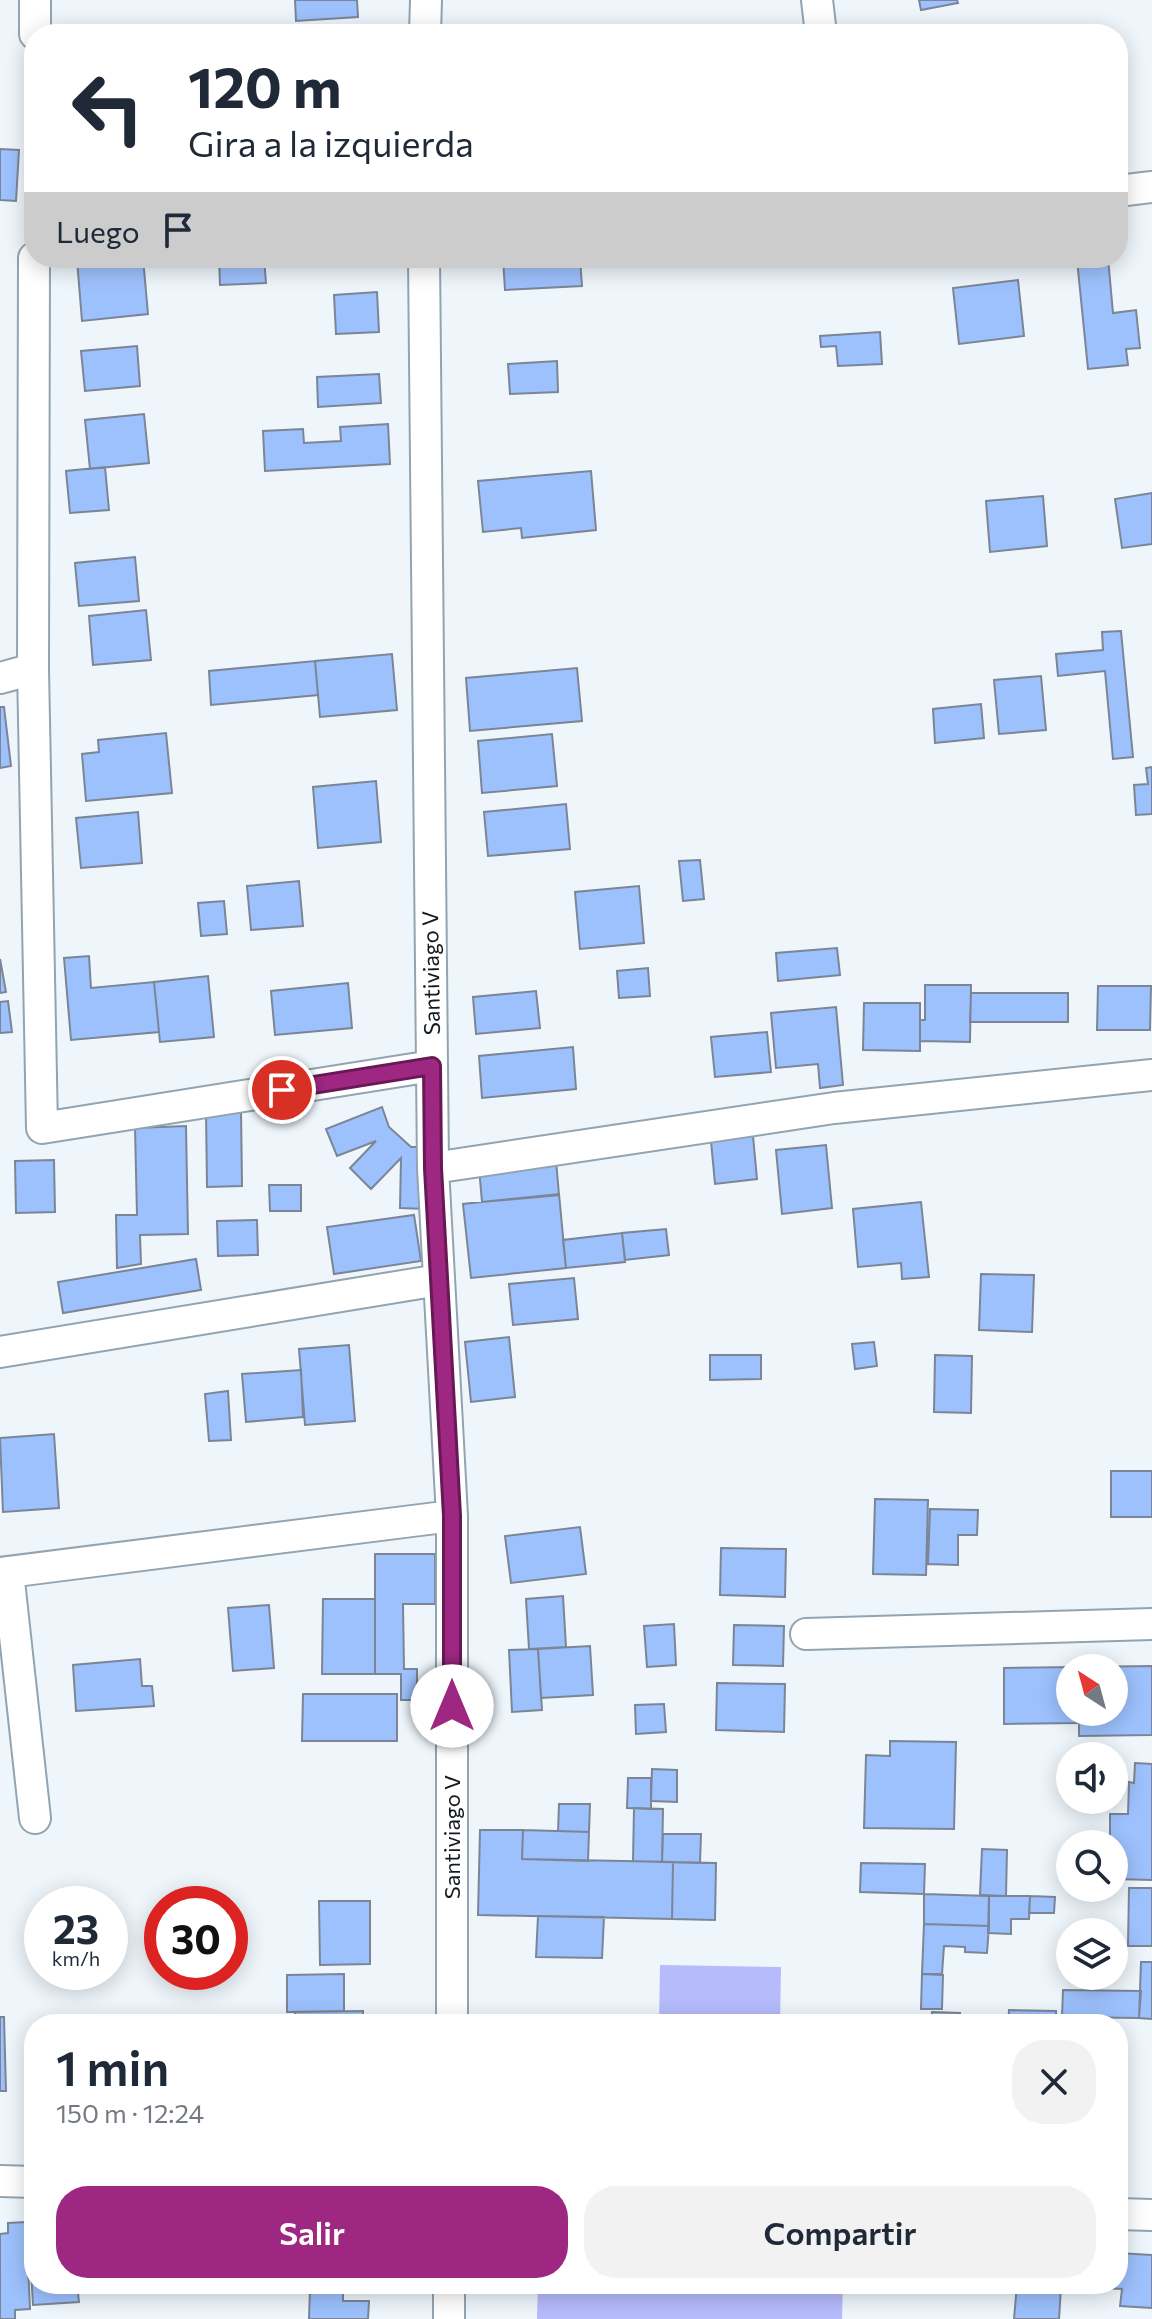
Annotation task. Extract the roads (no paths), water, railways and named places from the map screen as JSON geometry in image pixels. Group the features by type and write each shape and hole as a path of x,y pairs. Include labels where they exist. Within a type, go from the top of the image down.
{"street":[{"path":"35,0 35,24"},
{"path":"425,24 426,0"},
{"path":"817,0 820,24"},
{"path":"1128,190 1152,187"},
{"path":"34,268 33,669 42,1128 432,1066"},
{"name":"Santiviago V","path":"424,268 433,1168 452,1516 452,2014"},
{"path":"0,678 33,669"},
{"path":"433,1168 834,1108 1152,1075"},
{"path":"0,1352 439,1280"},
{"path":"35,1818 4,1572 452,1516"},
{"path":"806,1634 1152,1624"},
{"path":"0,2181 24,2182"},
{"path":"1128,2214 1152,2215"},
{"path":"449,2294 449,2319"}]}
